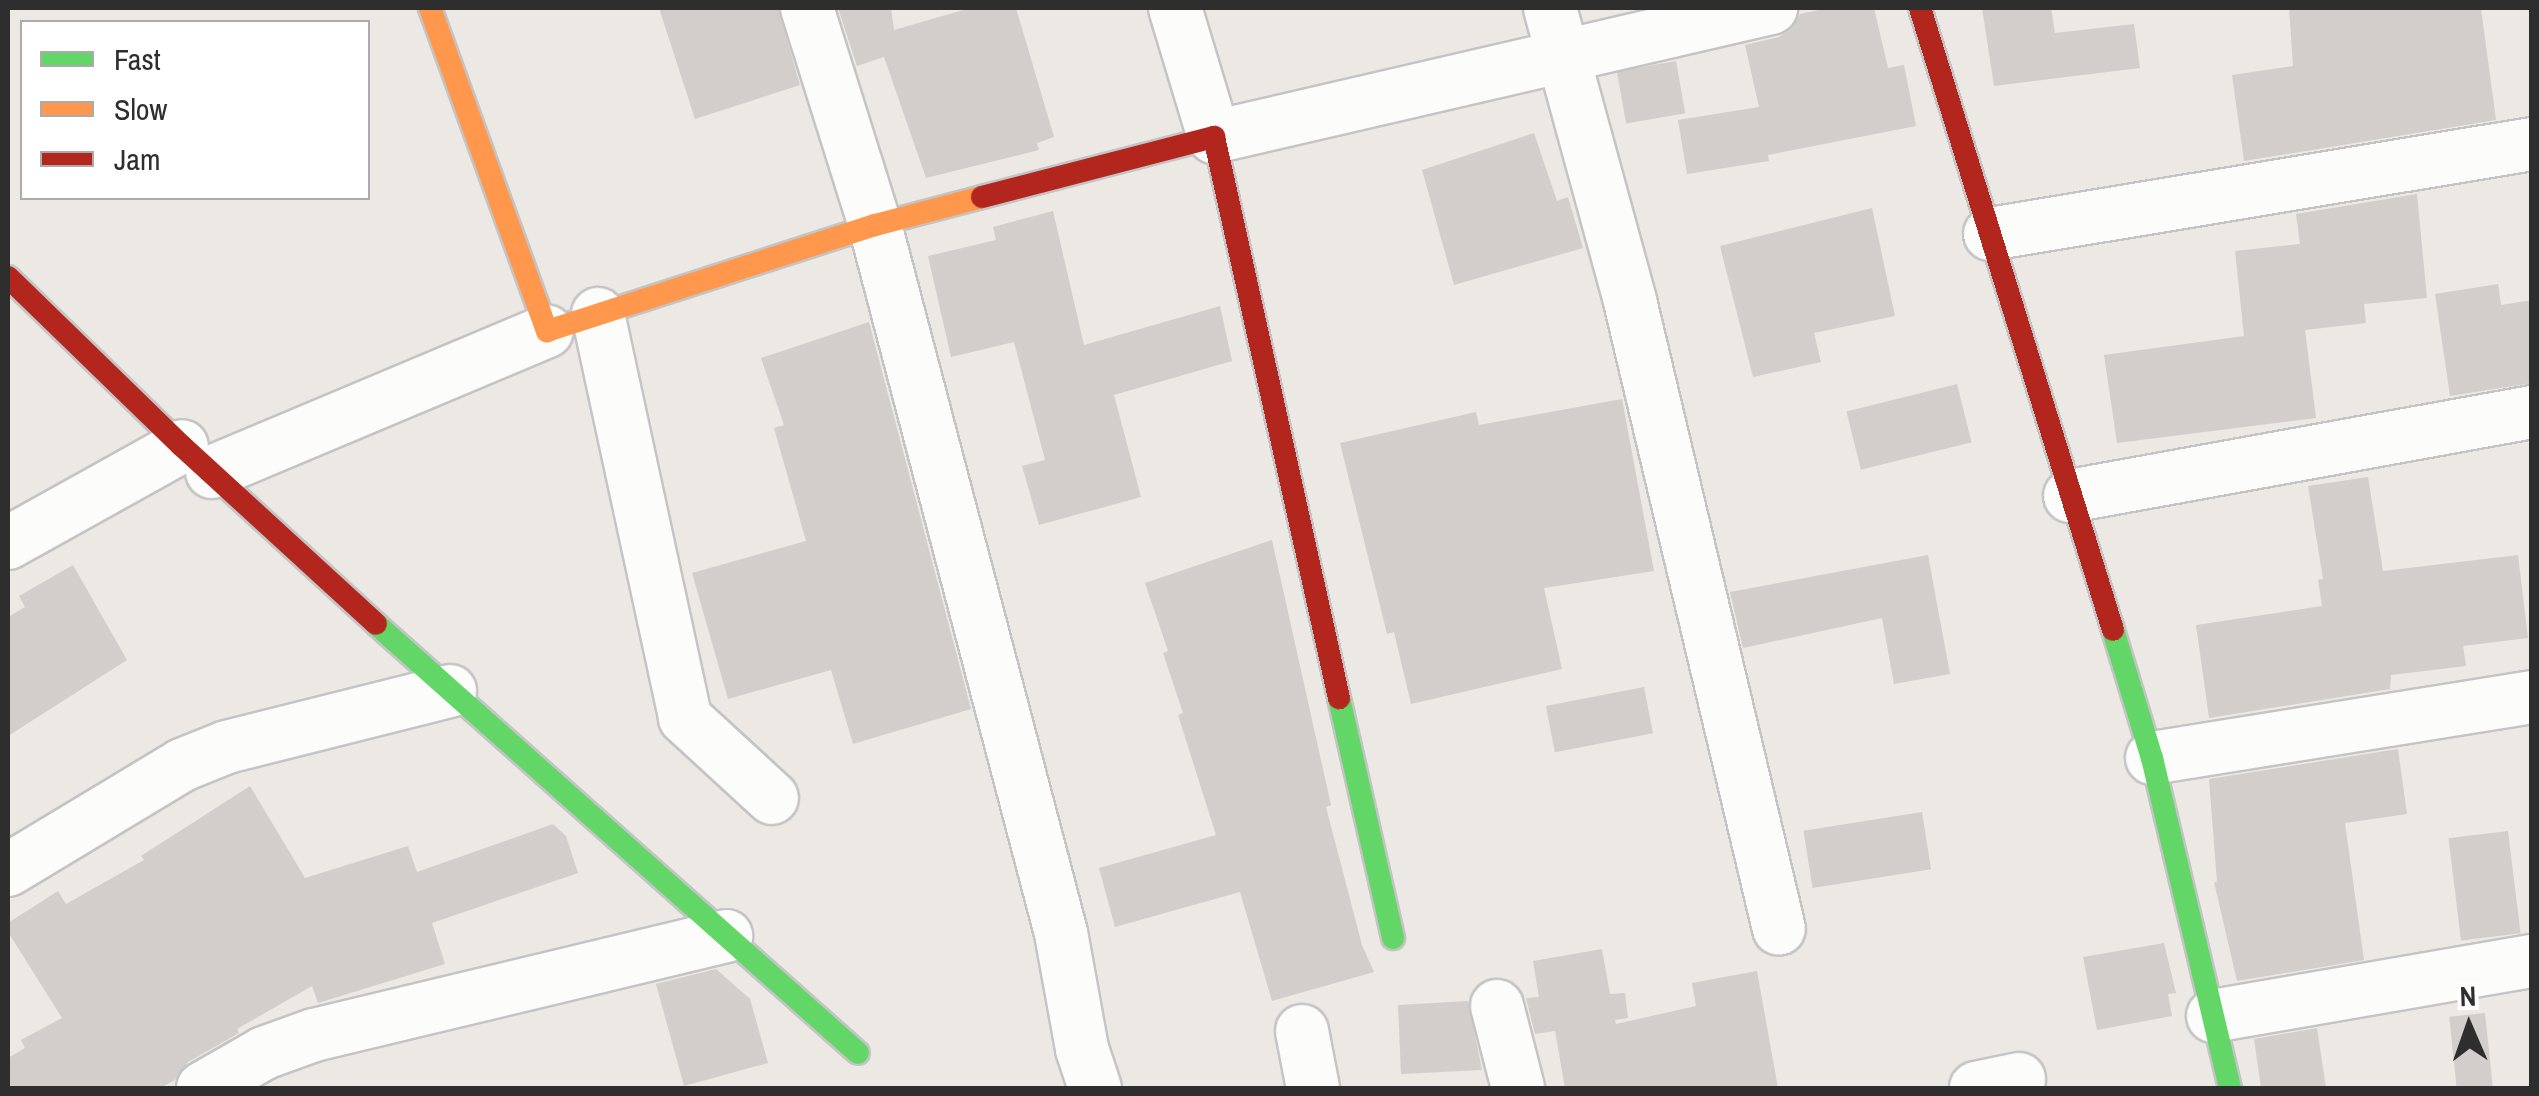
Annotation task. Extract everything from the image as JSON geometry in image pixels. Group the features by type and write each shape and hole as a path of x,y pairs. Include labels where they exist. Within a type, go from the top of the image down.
{"street":[{"path":"430,8 547,330"},
{"path":"807,8 875,224 1061,932 1082,1049 1096,1088"},
{"path":"1175,8 1214,136 1392,938"},
{"path":"1550,8 1630,301 1779,929"},
{"path":"8,543 197,459 547,330 875,224 1214,136 1771,8"},
{"path":"1920,8 2152,758 2230,1088"},
{"path":"1990,234 2532,144"},
{"path":"8,278 197,459 450,691 858,1053"},
{"path":"598,314 686,718 772,798"},
{"path":"2070,496 2532,412"},
{"path":"8,870 182,765 228,746 450,691"},
{"path":"2152,758 2532,697"},
{"path":"203,1088 264,1053 314,1035 726,936"},
{"path":"2212,1016 2532,961"},
{"path":"1496,1006 1518,1088"},
{"path":"1302,1030 1313,1088"}],"building":[{"path":"659,8 778,8 800,85 695,119"},
{"path":"838,8 891,8 894,30 970,8 1016,8 1054,137 1037,143 1039,150 926,178 884,57 857,66"},
{"path":"1828,8 1874,8 1888,68 1904,65 1916,126 1768,155 1769,161 1687,174 1678,120 1759,107 1745,45 1779,37 1792,29 1800,14"},
{"path":"1982,8 2051,8 2055,33 2134,24 2140,68 1994,86"},
{"path":"2289,8 2481,8 2496,120 2244,161 2232,75 2293,66"},
{"path":"1676,61 1685,113 1626,124 1617,71"},
{"path":"1534,133 1557,201 1568,197 1583,248 1454,285 1422,170"},
{"path":"2417,194 2427,298 2364,304 2366,323 2305,330 2316,418 2117,443 2104,355 2244,336 2235,251 2300,244 2296,214"},
{"path":"1872,208 1895,316 1814,333 1821,362 1753,377 1720,246"},
{"path":"1053,211 1084,345 1220,306 1232,361 1114,395 1141,497 1039,525 1022,466 1045,460 1014,342 951,357 928,256 996,240 993,227"},
{"path":"2498,284 2501,305 2532,300 2532,383 2450,396 2435,294"},
{"path":"869,322 971,709 853,744 831,670 728,699 692,573 806,541 774,428 784,425 761,358"},
{"path":"1957,384 1972,442 1861,470 1846,412"},
{"path":"1622,399 1654,571 1544,588 1562,669 1411,704 1394,632 1387,634 1340,443 1476,412 1479,425"},
{"path":"2368,477 2383,571 2518,555 2528,638 2463,646 2466,666 2391,675 2390,689 2209,718 2196,625 2322,606 2318,580 2323,579 2308,486"},
{"path":"1272,540 1331,805 1326,807 1362,945 1374,972 1272,1001 1240,892 1115,927 1099,868 1216,835 1178,715 1183,713 1163,653 1168,651 1145,583"},
{"path":"1928,555 1950,674 1894,684 1882,618 1743,648 1730,592"},
{"path":"73,565 127,660 8,736 8,617 25,607 19,596"},
{"path":"1644,687 1653,733 1555,752 1546,706"},
{"path":"2398,749 2407,814 2345,823 2364,960 2237,981 2214,882 2209,779"},
{"path":"250,786 305,878 408,846 417,872 553,824 566,836 578,873 432,923 445,964 318,1003 312,986 237,1029 239,1033 188,1062 175,1080 160,1088 8,1088 8,1058 25,1048 21,1040 62,1018 8,932 8,923 58,891 66,904 144,860 141,856"},
{"path":"1922,812 1931,869 1813,888 1803,831"},
{"path":"2508,831 2521,933 2461,941 2448,838"},
{"path":"2164,943 2176,993 2168,994 2172,1016 2097,1030 2083,957"},
{"path":"1602,949 1610,994 1625,993 1628,1018 1615,1020 1616,1024 1696,1006 1692,983 1757,971 1778,1088 1565,1088 1555,1031 1535,1034 1526,998 1539,997 1533,961"},
{"path":"716,969 750,999 768,1063 684,1086 656,984"},
{"path":"1468,1001 1482,1070 1401,1074 1398,1005"},
{"path":"2485,1013 2493,1088 2457,1088 2449,1017"},
{"path":"2317,1028 2326,1088 2261,1088 2254,1039"}],"traffic: fast":[{"path":"376,624 858,1053"},
{"path":"2113,630 2152,758 2230,1088"},
{"path":"1339,698 1393,938"}],"traffic: slow":[{"path":"430,8 547,331 875,225 982,197"}],"traffic: jam":[{"path":"1920,8 2113,630"},
{"path":"982,197 1214,137 1339,698"},
{"path":"8,277 182,446 376,624"}]}
